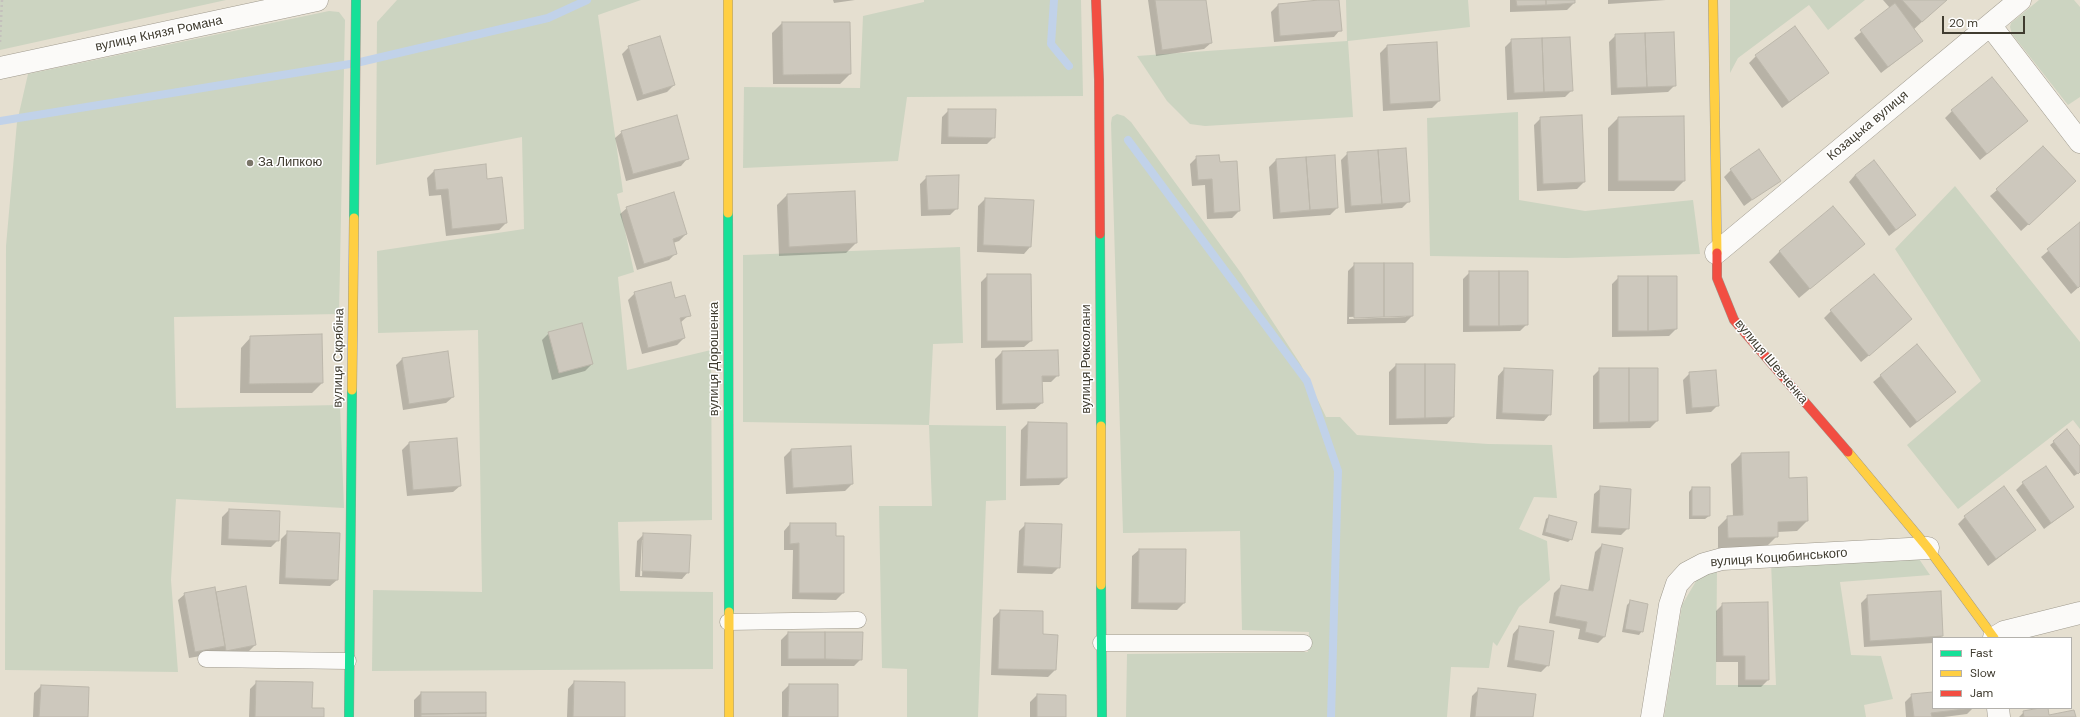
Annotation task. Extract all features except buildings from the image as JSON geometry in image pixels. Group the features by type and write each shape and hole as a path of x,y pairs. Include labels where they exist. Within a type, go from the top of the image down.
{"street":[{"name":"вулиця Князя Романа","path":"0,68 318,0"},
{"name":"вулиця Скрябіна","path":"349,717 348,661 357,36 356,0"},
{"name":"вулиця Дорошенка","path":"728,0 729,717"},
{"name":"вулиця Роксолани","path":"1096,0 1099,87 1102,717"},
{"name":"вулиця Шевченка","path":"1713,0 1717,278 1734,320 1928,548 1993,637"},
{"name":"Козацька вулиця","path":"1716,252 2020,0"},
{"path":"1990,24 2080,142"},
{"name":"вулиця Коцюбинського","path":"1652,717 1670,605 1677,584 1687,573 1704,564 1722,560 1928,548"},
{"path":"1996,637 2004,632 2080,613"}],"lane":[{"path":"728,622 858,620"},
{"path":"1101,643 1304,643"},
{"path":"206,659 348,661"}],"path":[{"path":"0,46 2,0"}],"green space":[{"path":"0,0 226,0 0,50"},
{"path":"397,0 641,0 598,15 623,192 617,194 634,272 618,277 627,370 711,350 712,520 618,522 620,591 713,592 713,669 372,671 373,590 482,592 478,330 378,333 377,251 524,229 522,137 376,165 377,22"},
{"path":"924,0 1081,0 1083,96 907,97 898,161 743,168 744,87 860,88 863,16 924,2"},
{"path":"1346,0 1468,0 1470,27 1348,41 1353,117 1205,126 1190,124 1167,101 1137,56 1347,41"},
{"path":"1730,0 1865,0 1828,30 1809,5 1738,58 1730,73"},
{"path":"2039,0 2074,0 2080,7 2080,97 2068,105 2012,34 2010,27 2011,23"},
{"path":"329,11 339,12 345,20 339,314 174,317 176,408 340,405 344,508 176,499 171,580 178,672 5,670 6,246 17,122 28,74"},
{"path":"1518,112 1519,200 1585,211 1693,200 1700,254 1566,258 1430,256 1427,118"},
{"path":"1117,114 1124,116 1131,122 1241,273 1301,365 1326,417 1340,417 1357,435 1488,444 1552,445 1557,498 1534,497 1519,529 1547,541 1550,580 1519,607 1497,646 1493,642 1489,668 1451,667 1447,717 1126,717 1127,654 1308,652 1309,632 1242,630 1240,531 1123,533 1111,123 1112,117"},
{"path":"1955,186 2080,342 2080,429 2073,420 1958,509 1907,445 1981,381 1895,249"},
{"path":"960,247 963,343 933,344 929,425 743,422 743,255"},
{"path":"929,425 1006,426 1006,500 986,501 978,717 907,717 907,669 882,668 879,506 932,506"},
{"path":"1917,556 1930,575 1840,582 1851,655 1881,656 1893,699 1864,705 1866,717 1664,717 1682,605 1699,576 1717,566 1716,685 1776,685 1771,562"}],"waterway":[{"path":"0,121 356,63 548,18 587,0"},
{"path":"1054,0 1051,44 1069,66"},
{"path":"1128,140 1307,381 1338,471 1331,717"}],"traffic: fast":[{"path":"354,218 356,0"},
{"path":"728,213 729,612"},
{"path":"1100,234 1101,426"},
{"path":"349,717 352,390"},
{"path":"1101,585 1102,717"}],"traffic: slow":[{"path":"728,0 728,213"},
{"path":"1713,0 1717,253"},
{"path":"352,390 354,218"},
{"path":"1101,426 1101,585"},
{"path":"1848,452 1928,548 1993,637"},
{"path":"729,612 729,717"}],"traffic: jam":[{"path":"1096,0 1099,80 1100,234"},
{"path":"1717,253 1717,278 1734,320 1848,452"}],"place":[{"name":"За Липкою","path":"250,163"}]}
